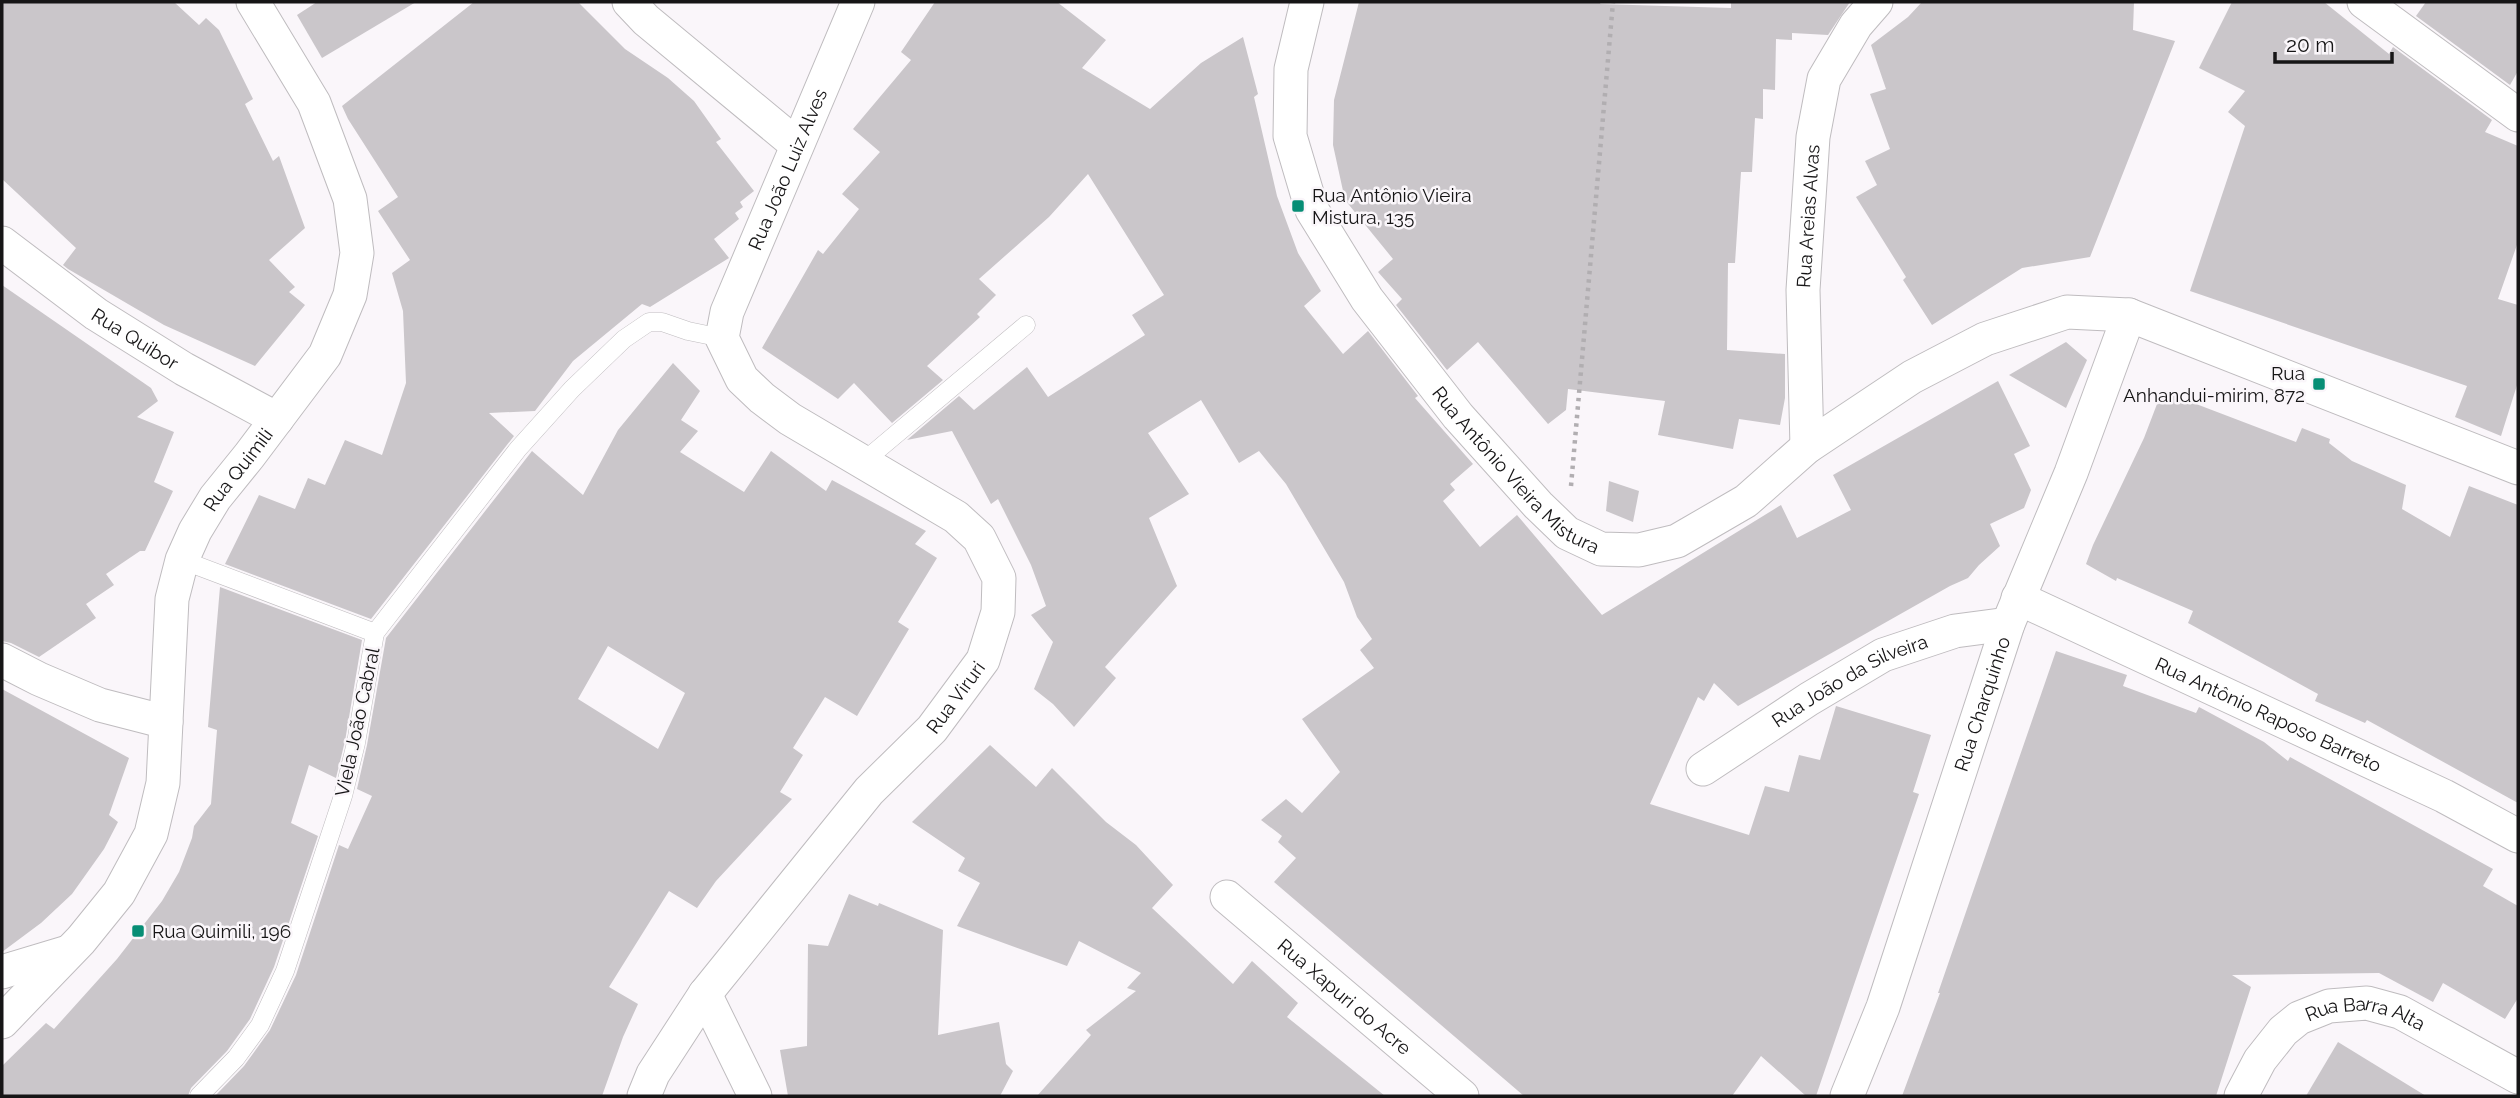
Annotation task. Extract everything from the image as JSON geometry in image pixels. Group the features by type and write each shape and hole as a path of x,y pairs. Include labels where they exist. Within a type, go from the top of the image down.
{"street":[{"name":"Rua Quimili","path":"2,1022 32,993 119,893 151,834 163,783 173,599 182,560 195,531 215,498 325,355 350,295 357,253 350,199 314,103 253,2"},
{"path":"629,2 674,44 797,145"},
{"name":"Rua João Luiz Alves","path":"722,338 727,312 858,2"},
{"name":"Rua Antônio Vieira Mistura","path":"1307,2 1291,69 1290,136 1312,210 1367,299 1458,416 1538,505 1567,533 1601,549 1639,550 1677,541 1746,501 1807,447 1912,377 1985,339 2067,313 2129,314"},
{"name":"Rua Areias Alvas","path":"1807,447 1803,290 1814,137 1824,79 1856,24 1875,2"},
{"path":"2364,2 2518,115"},
{"name":"Rua Quibor","path":"2,243 96,314 184,369 277,419"},
{"path":"2129,314 2518,468"},
{"name":"Rua Charquinho","path":"1847,1096 1884,1007 2013,611 2071,473 2129,314"},
{"name":"Rua Viruri","path":"644,1096 653,1074 705,994 869,791 932,729 983,660 998,612 999,578 979,538 956,517 790,419 762,398 742,379 722,338"},
{"name":"Rua João da Silveira","path":"1703,769 1809,699 1883,655 2013,611"},
{"name":"Rua Antônio Raposo Barreto","path":"2013,611 2444,796 2518,836"},
{"path":"2,660 100,705 166,722"},
{"name":"Rua Xapuri do Acre","path":"1227,897 1462,1096"},
{"path":"2,972 70,951"},
{"path":"705,994 755,1096"},
{"name":"Rua Barra Alta","path":"2241,1096 2260,1060 2283,1031 2299,1018 2329,1006 2367,1003 2400,1012 2518,1077"}],"lane":[{"name":"Viela João Cabral","path":"199,1096 236,1058 260,1025 285,971 343,796 356,743 375,633 518,449 572,389 624,339 649,322 662,322 722,338"},
{"path":"863,462 1026,325"},
{"path":"182,560 375,633"}],"path":[{"path":"1567,533 1613,2"}],"building":[{"path":"2,2 174,2 199,25 206,18 219,30 253,99 245,104 273,161 279,156 305,228 269,260 295,287 289,292 305,305 255,366 164,325 68,269 63,265 76,248 2,179"},
{"path":"317,2 416,2 322,58 297,15"},
{"path":"474,2 578,2 625,49 668,78 694,101 721,139 716,142 754,191 740,202 743,207 735,213 739,219 714,239 729,258 650,307 642,304 573,361 535,411 489,413 514,436 371,619 225,564 259,495 295,509 308,478 325,485 345,440 382,455 406,383 403,311 392,273 410,260 378,211 398,197 342,106"},
{"path":"935,2 1057,2 1106,40 1082,68 1150,109 1201,63 1243,37 1258,94 1254,97 1277,196 1298,253 1321,291 1304,306 1343,354 1368,331 1418,396 1415,398 1473,464 1450,484 1455,490 1443,501 1480,547 1517,515 1602,615 1781,505 1797,538 1851,510 1833,475 1998,381 2030,446 2014,454 2031,490 2024,508 1990,524 2000,546 1968,578 1738,706 1714,683 1704,701 1698,697 1650,804 1749,835 1765,786 1789,792 1799,755 1820,760 1836,706 1931,735 1913,792 1919,794 1816,1096 1806,1096 1761,1056 1732,1096 1524,1096 1274,882 1296,858 1278,842 1282,836 1261,820 1286,799 1302,813 1340,772 1302,719 1374,668 1360,650 1372,639 1357,617 1344,582 1286,484 1259,451 1239,463 1201,400 1148,433 1189,494 1149,518 1177,586 1105,667 1116,678 1074,727 1053,704 1034,689 1053,642 1031,615 1046,606 1031,565 998,499 991,504 952,431 907,440 959,396 974,410 1027,367 1048,397 1145,335 1132,315 1164,295 1088,174 1049,217 979,279 996,295 977,314 980,317 927,366 943,380 892,423 854,383 838,399 762,348 818,250 823,254 859,209 842,194 880,152 853,129 911,60 901,52"},
{"path":"1359,2 1601,2 1600,4 1731,8 1731,2 1850,2 1828,35 1792,33 1792,40 1776,39 1775,90 1763,89 1763,119 1755,118 1752,172 1741,172 1735,263 1728,263 1727,350 1785,354 1785,398 1780,425 1739,419 1733,449 1658,435 1665,401 1568,389 1566,410 1548,424 1478,342 1447,370 1396,305 1402,299 1378,272 1393,259 1345,200 1333,145 1334,100"},
{"path":"1922,2 2134,2 2133,30 2175,41 2090,257 2022,268 1932,325 1903,280 1906,277 1856,197 1877,185 1865,161 1890,149 1870,94 1886,89 1871,45 1908,17"},
{"path":"2232,2 2324,2 2389,54 2393,47 2492,120 2485,132 2518,146 2518,242 2498,299 2518,305 2518,382 2501,436 2455,417 2467,386 2190,291 2245,126 2228,112 2245,91 2199,68"},
{"path":"2426,2 2518,2 2518,71 2510,85 2416,16"},
{"path":"2,285 151,388 158,401 137,417 174,432 154,482 173,491 145,551 140,551 106,574 114,585 86,604 96,618 39,657 2,641"},
{"path":"2066,342 2087,360 2066,408 2009,375"},
{"path":"673,363 700,391 681,420 698,431 680,452 744,492 771,451 826,491 832,480 926,531 915,544 937,558 898,622 909,629 857,716 825,697 793,748 803,755 780,792 792,799 716,881 697,908 669,891 609,987 638,1004 602,1096 215,1096 244,1066 270,1030 296,975 339,845 348,849 372,796 357,789 386,638 532,451 583,495 618,430","holes":["608,646 685,693 658,749 578,699"]},
{"path":"2162,391 2296,442 2302,428 2330,439 2329,443 2352,461 2406,485 2402,509 2450,537 2469,486 2518,505 2518,803 2367,720 2365,723 2315,701 2318,694 2188,623 2193,611 2117,578 2116,581 2086,564 2144,438"},
{"path":"1609,481 1639,491 1633,522 1606,511"},
{"path":"220,587 362,640 336,778 309,765 291,823 318,836 274,967 250,1019 227,1051 191,1088 188,1096 2,1096 2,1066 46,1023 54,1029 117,959 162,901 179,872 194,826 211,804 217,730 208,727"},
{"path":"2056,651 2127,675 2123,686 2196,713 2199,707 2264,742 2288,761 2290,757 2493,869 2483,886 2518,906 2518,998 2505,1019 2443,983 2433,1002 2379,973 2232,975 2251,987 2216,1096 1902,1096 1940,993"},
{"path":"2,689 129,758 109,815 118,822 104,849 72,894 41,923 2,952"},
{"path":"990,745 1036,787 1052,768 1106,822 1136,845 1173,885 1152,908 1233,984 1252,961 1298,1003 1287,1017 1385,1096 1037,1096 1091,1035 1086,1030 1136,991 1127,988 1141,973 1079,941 1067,966 957,926 980,883 958,871 965,858 912,822"},
{"path":"849,894 878,906 879,903 943,930 938,1035 999,1022 1006,1064 1013,1071 1000,1096 788,1096 780,1050 807,1046 808,944 828,946"},
{"path":"2338,1042 2426,1096 2306,1096"}],"place":[{"name":"Rua Antônio Vieira Mistura, 135","path":"1298,206"},
{"name":"Rua Anhandui-mirim, 872","path":"2319,384"},
{"name":"Rua Quimili, 196","path":"138,931"}]}
